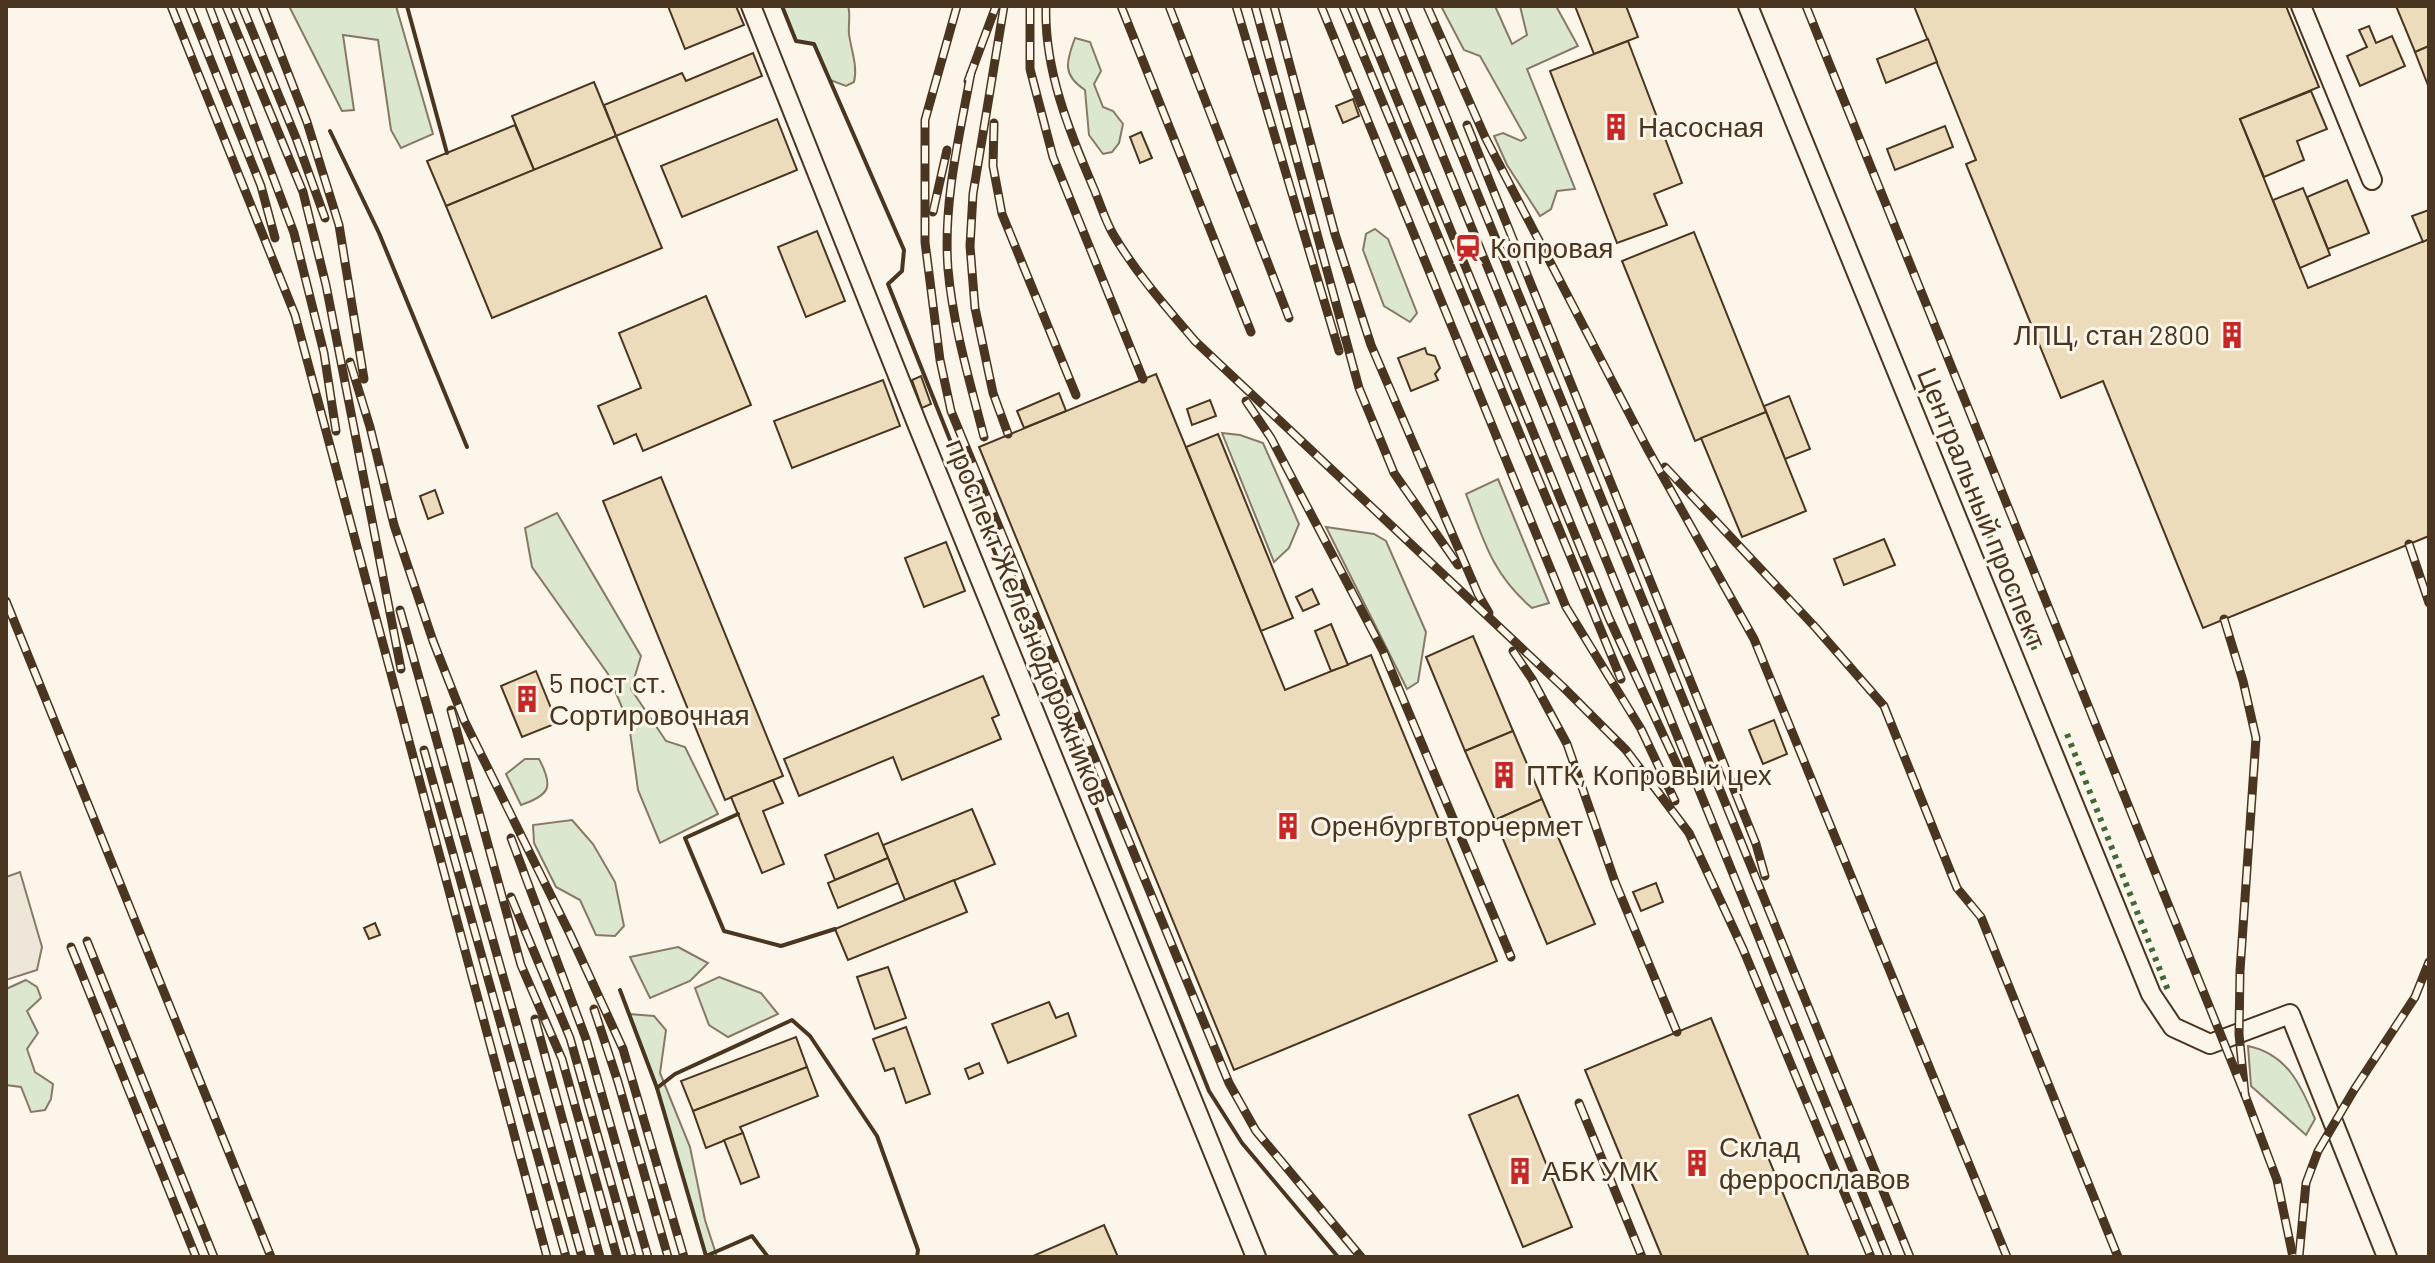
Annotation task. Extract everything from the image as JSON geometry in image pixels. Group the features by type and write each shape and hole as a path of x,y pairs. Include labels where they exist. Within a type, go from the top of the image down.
{"street":[{"name":"проспект Железнодорожников","path":"751,6 1256,1257"},
{"name":"Центральный проспект","path":"1748,6 2151,994 2173,1027 2210,1044 2290,1014 2387,1257"},
{"path":"2301,6 2372,180"}],"green space":[{"path":"289,6 396,6 433,134 401,148 391,130 378,40 343,35 354,110 342,111"},
{"path":"782,6 848,6 854,82 846,86 830,80 814,44 796,41"},
{"path":"1441,6 1495,6 1512,44 1527,35 1520,6 1556,6 1578,46 1527,69 1575,189 1557,191 1551,209 1540,216 1507,165 1494,136 1503,133 1521,141 1526,138 1480,56 1464,50"},
{"path":"1075,38 1090,42 1101,71 1094,84 1103,107 1113,111 1123,124 1119,143 1112,152 1103,154 1089,135 1085,90 1072,79 1068,67"},
{"path":"1375,229 1388,239 1417,313 1410,322 1384,306 1363,250 1366,234"},
{"path":"1222,433 1263,443 1299,524 1289,548 1274,562"},
{"path":"1498,479 1549,603 1532,608 1518,595 1498,569 1484,542 1466,494"},
{"path":"557,513 641,656 631,689 666,741 685,747 718,814 660,843 638,790 629,724 608,674 532,567 525,528"},
{"path":"1326,527 1374,534 1386,541 1426,632 1418,682 1407,689"},
{"path":"525,759 539,759 548,783 538,798 521,805 506,774"},
{"path":"572,820 593,844 615,882 624,926 615,936 596,935 580,900 556,887 534,843 533,825"},
{"path":"678,947 708,963 690,981 650,998 630,957"},
{"path":"719,977 761,993 778,1014 728,1037 709,1025 695,988"},
{"path":"26,980 37,987 41,998 27,1011 38,1033 27,1049 35,1072 53,1084 51,1099 45,1110 31,1112 21,1087 6,1085 6,989"},
{"path":"629,1014 654,1016 666,1030 660,1073 690,1147 705,1220 717,1257 706,1257 657,1088"},
{"path":"2248,1046 2273,1056 2298,1083 2315,1119 2306,1135 2251,1086"}],"shaded area":[{"path":"20,872 42,947 37,970 6,980 6,877"}],"building":[{"path":"668,6 736,6 744,25 685,49"},
{"path":"1575,6 1626,6 1638,37 1594,54"},
{"name":"ЛПЦ, стан 2800","path":"1914,6 2286,6 2319,87 2240,119 2308,288 2429,239 2429,536 2203,628 2103,381 2061,398 1966,164 1976,160"},
{"path":"2396,6 2429,6 2429,46 2415,52"},
{"path":"2369,26 2376,43 2392,36 2405,66 2360,86 2347,56 2367,47 2359,30"},
{"path":"1928,39 1937,62 1886,83 1877,59"},
{"name":"Насосная","path":"1628,41 1682,183 1654,194 1667,225 1617,243 1550,71"},
{"path":"2429,46 2429,88 2415,52"},
{"path":"753,53 762,76 616,136 604,105 682,73 686,81"},
{"path":"594,82 616,136 534,170 512,116"},
{"path":"2311,91 2327,129 2297,141 2304,160 2264,177 2240,119"},
{"path":"1353,99 1359,116 1343,123 1336,106"},
{"path":"777,119 797,170 682,217 661,166"},
{"path":"515,125 534,170 446,206 427,161"},
{"path":"1945,126 1953,147 1895,170 1887,149"},
{"path":"1141,132 1152,158 1140,163 1130,137"},
{"path":"616,136 662,248 492,318 446,206"},
{"path":"2347,180 2369,233 2328,249 2307,197"},
{"path":"2303,188 2330,255 2300,268 2273,200"},
{"path":"2429,210 2429,239 2423,242 2412,216"},
{"path":"817,231 845,301 806,317 778,247"},
{"path":"1694,232 1766,412 1695,441 1622,261"},
{"path":"706,296 751,405 643,451 636,434 614,444 598,406 641,388 619,333"},
{"path":"1425,348 1427,354 1435,356 1440,368 1435,374 1438,380 1411,391 1398,358"},
{"name":"Оренбургвторчермет","path":"1156,374 1285,690 1371,655 1497,961 1234,1070 979,447"},
{"path":"921,376 931,404 922,408 912,380"},
{"path":"883,380 900,426 792,468 774,421"},
{"path":"1059,393 1066,411 1024,428 1017,411"},
{"path":"1789,396 1810,449 1785,459 1764,406"},
{"path":"1210,400 1216,416 1192,425 1187,409"},
{"path":"1766,412 1806,511 1742,537 1701,438"},
{"path":"1218,434 1293,618 1261,631 1186,447"},
{"path":"661,477 783,776 725,800 603,501"},
{"path":"435,490 443,513 428,519 420,496"},
{"path":"1884,539 1895,565 1844,585 1834,559"},
{"path":"946,542 965,591 924,607 905,558"},
{"path":"1312,589 1319,604 1303,611 1296,597"},
{"path":"1331,624 1348,665 1331,671 1315,631"},
{"path":"1473,636 1513,731 1465,751 1426,657"},
{"name":"5 пост ст. Сортировочная","path":"536,671 557,723 522,737 501,686"},
{"path":"983,676 999,715 992,718 1001,739 902,780 893,757 799,796 784,759"},
{"path":"1774,720 1787,754 1763,764 1749,730"},
{"name":"ПТК, Копровый цех","path":"1513,731 1542,799 1495,820 1465,751"},
{"path":"773,780 783,803 763,811 784,864 762,873 731,797"},
{"path":"1542,799 1595,924 1547,944 1495,820"},
{"path":"972,809 995,864 905,900 883,845"},
{"path":"878,833 888,858 835,880 825,855"},
{"path":"888,858 898,883 838,908 828,883"},
{"path":"954,880 967,912 848,960 835,929"},
{"path":"1656,883 1663,902 1641,911 1633,892"},
{"path":"375,923 380,935 369,939 364,928"},
{"path":"888,967 906,1018 875,1029 857,977"},
{"path":"1049,1002 1056,1018 1068,1013 1076,1036 1008,1063 992,1024"},
{"name":"Склад ферросплавов","path":"1711,1018 1809,1257 1662,1257 1585,1070"},
{"path":"906,1027 930,1094 906,1103 894,1068 885,1071 873,1039"},
{"path":"796,1037 807,1067 693,1111 681,1081"},
{"path":"979,1063 983,1073 969,1079 965,1069"},
{"path":"807,1067 818,1096 740,1127 743,1133 706,1148 693,1111"},
{"name":"АБК УМК","path":"1518,1095 1572,1227 1523,1247 1469,1115"},
{"path":"743,1133 759,1177 741,1184 724,1140"},
{"path":"1104,1225 1118,1257 1033,1256"}],"railway":[{"path":"171,6 295,315 547,1257"},
{"path":"189,6 261,186 275,238"},
{"path":"209,6 294,233 324,353 336,431"},
{"path":"226,6 303,192 326,285 401,669"},
{"path":"242,6 325,218"},
{"path":"262,6 307,122 339,225 364,379"},
{"path":"957,6 925,120 925,242 940,360 951,411 1229,1083 1256,1131 1361,1257"},
{"path":"968,81 996,6"},
{"path":"1004,6 973,194 970,246 975,308 993,393 1008,434"},
{"path":"1030,6 1030,69 1053,157 1143,379"},
{"path":"1046,6 1049,53 1060,99 1110,229 1131,262 1195,341 1626,750 1689,833 1743,949 1871,1257"},
{"path":"1121,6 1251,332"},
{"path":"1169,6 1289,318"},
{"path":"1236,6 1339,351"},
{"path":"1255,6 1359,388 1394,473 1458,565"},
{"path":"1274,6 1335,234 1371,345 1478,594 1489,613"},
{"path":"1321,6 1566,607 1641,729 1675,801"},
{"path":"1343,6 1621,679"},
{"path":"1359,6 1609,618 1679,769"},
{"path":"1382,6 1888,1257"},
{"path":"1401,6 1910,1257"},
{"path":"1427,6 1485,137 1647,448 1754,639 2007,1257"},
{"path":"1806,6 2245,1095"},
{"path":"971,73 953,170 947,244 954,312 984,437"},
{"path":"994,123 993,166 1002,214 1076,395"},
{"path":"1467,125 1756,844 1765,876"},
{"path":"933,212 947,150"},
{"path":"350,362 394,525 433,641 464,720 623,1049 684,1257"},
{"path":"1246,401 1271,438 1383,651 1511,957"},
{"path":"1665,467 1816,628 1884,706 1957,888 1981,917 2118,1257"},
{"path":"2409,544 2429,603"},
{"path":"6,601 271,1257"},
{"path":"400,610 582,1257"},
{"path":"2224,619 2256,738 2240,971 2239,1034 2245,1095 2277,1180 2293,1257"},
{"path":"1513,651 1567,744 1615,882 1677,1032"},
{"path":"451,710 521,965 562,1059 617,1257"},
{"path":"424,750 566,1257"},
{"path":"511,838 586,1039 648,1257"},
{"path":"511,897 570,1038 632,1257"},
{"path":"87,941 214,1257"},
{"path":"71,947 196,1257"},
{"path":"2299,1257 2306,1183 2318,1151 2415,997 2429,962"},
{"path":"594,1009 668,1257"},
{"path":"535,1019 600,1257"},
{"path":"1579,1103 1642,1257"}],"hedge":[{"path":"1989,534 2036,653"},
{"path":"2067,734 2169,993"}],"wall":[{"path":"407,6 447,153"},
{"path":"782,6 796,41 814,44 904,250 902,271 888,284 1209,1091 1242,1143 1338,1257"},
{"path":"330,131 379,233 467,447"},
{"path":"738,814 685,838 724,931 781,946 835,929"},
{"path":"620,990 657,1088"},
{"path":"768,1257 752,1236 706,1256 657,1088 675,1074 792,1020 810,1036 877,1136 918,1250 917,1257"}],"place":[{"name":"Насосная","path":"1616,127"},
{"name":"Копровая","path":"1468,248"},
{"name":"ЛПЦ, стан 2800","path":"2232,335"},
{"name":"5 пост ст. Сортировочная","path":"527,699"},
{"name":"ПТК, Копровый цех","path":"1504,775"},
{"name":"Оренбургвторчермет","path":"1288,826"},
{"name":"Склад ферросплавов","path":"1697,1163"},
{"name":"АБК УМК","path":"1520,1171"}]}
